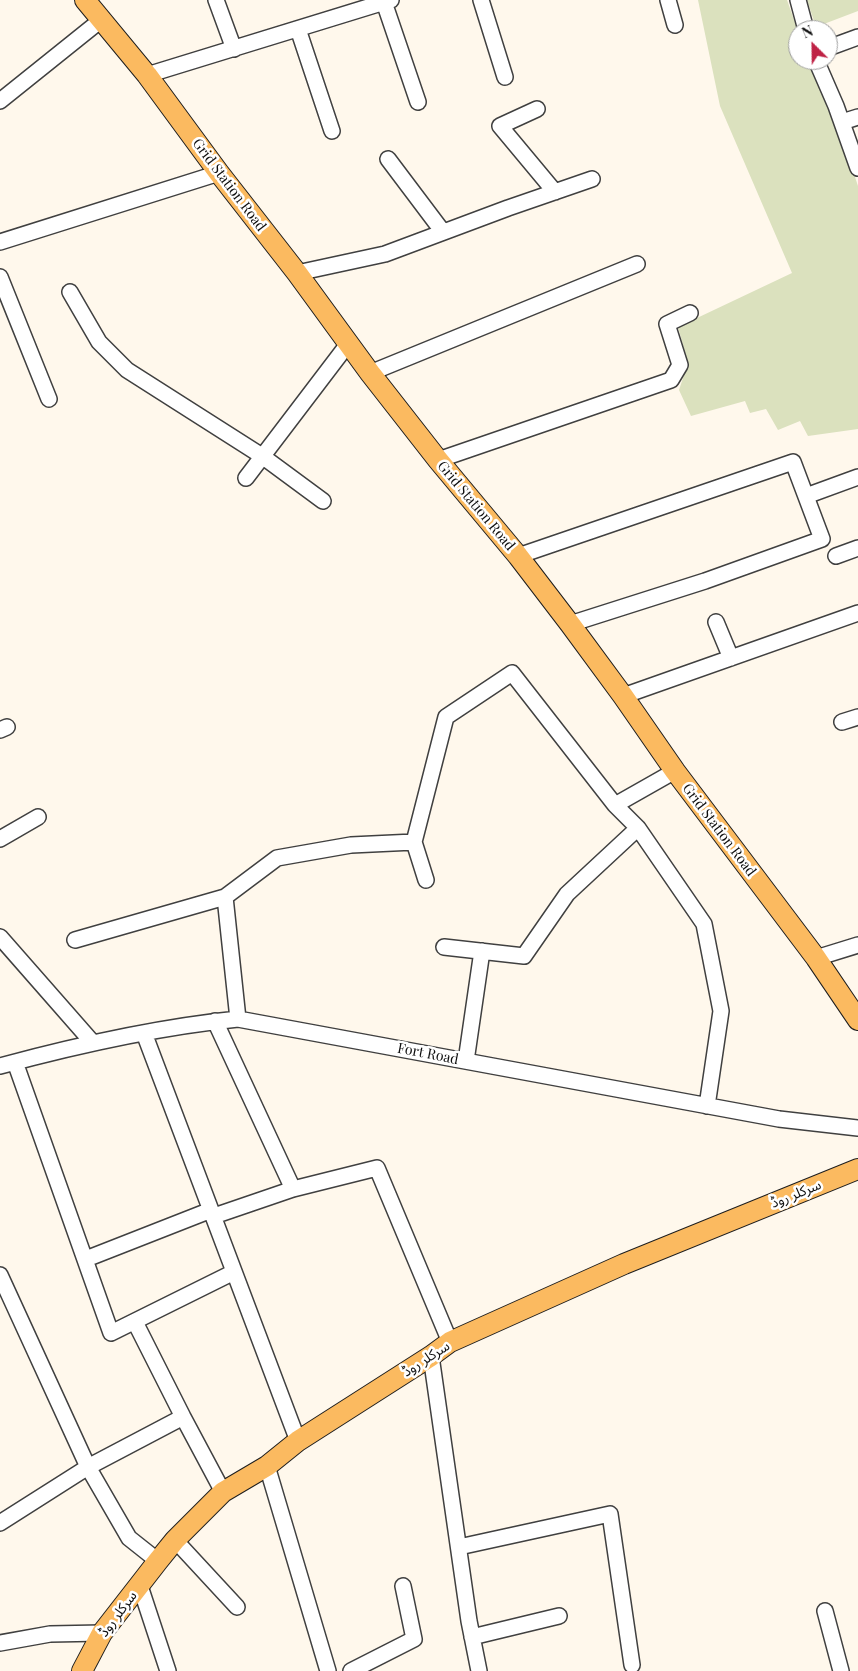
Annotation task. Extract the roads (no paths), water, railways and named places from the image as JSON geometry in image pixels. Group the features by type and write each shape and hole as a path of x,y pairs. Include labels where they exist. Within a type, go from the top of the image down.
{"main road":[{"name":"Grid Station Road","path":"85,0 147,75 370,373 438,460 518,556 570,624 675,771 816,958 858,1020"},
{"name":"سرکلر روڈ","path":"82,1671 102,1633 140,1586 158,1560 175,1540 223,1492 267,1466 298,1441 450,1342 624,1264 858,1169"}],"street":[{"path":"216,0 234,49"},
{"path":"481,0 505,77"},
{"path":"668,0 675,25"},
{"path":"798,0 803,20"},
{"path":"147,75 388,1 418,102"},
{"path":"0,100 100,20"},
{"path":"298,29 332,131"},
{"path":"838,44 858,37"},
{"path":"820,70 842,122 858,168"},
{"path":"537,110 500,126 556,192"},
{"path":"842,122 858,117"},
{"path":"388,159 443,232"},
{"path":"0,242 219,173"},
{"path":"297,273 385,254 592,179"},
{"path":"370,373 637,264"},
{"path":"0,277 49,398"},
{"path":"70,292 99,342 127,370 262,456 323,501"},
{"path":"438,460 671,380 680,365 667,324 690,313"},
{"path":"246,478 348,344"},
{"path":"518,556 793,462 822,539 705,581 570,624"},
{"path":"806,496 858,477"},
{"path":"836,556 858,548"},
{"path":"623,696 858,613"},
{"path":"716,622 731,658"},
{"path":"426,880 414,842 446,717 512,673 616,805 638,828 704,924 721,1011 708,1106"},
{"path":"842,722 858,717"},
{"path":"616,805 675,771"},
{"path":"0,839 38,817"},
{"path":"444,947 524,956 567,894 638,828"},
{"path":"75,940 225,897 277,858 351,845 414,842"},
{"path":"225,897 238,1018"},
{"path":"0,937 93,1043"},
{"path":"816,958 858,945"},
{"path":"466,1061 482,951"},
{"name":"Fort Road","path":"0,1066 93,1043 238,1018 779,1119 858,1128"},
{"path":"215,1021 293,1189"},
{"path":"144,1033 298,1441"},
{"path":"16,1062 111,1333 234,1272"},
{"path":"86,1259 213,1213 293,1189 377,1168 450,1342"},
{"path":"0,1274 88,1466 129,1538 158,1560"},
{"path":"135,1322 223,1492"},
{"path":"431,1356 472,1637 479,1671"},
{"path":"1,1517 88,1466 183,1417"},
{"path":"267,1466 328,1671"},
{"path":"459,1547 610,1514 632,1665"},
{"path":"175,1540 237,1607"},
{"path":"140,1586 168,1671"},
{"path":"351,1671 414,1638 403,1586"},
{"path":"825,1611 841,1671"},
{"path":"472,1637 559,1616"},
{"path":"0,1643 50,1634 102,1633"}]}
